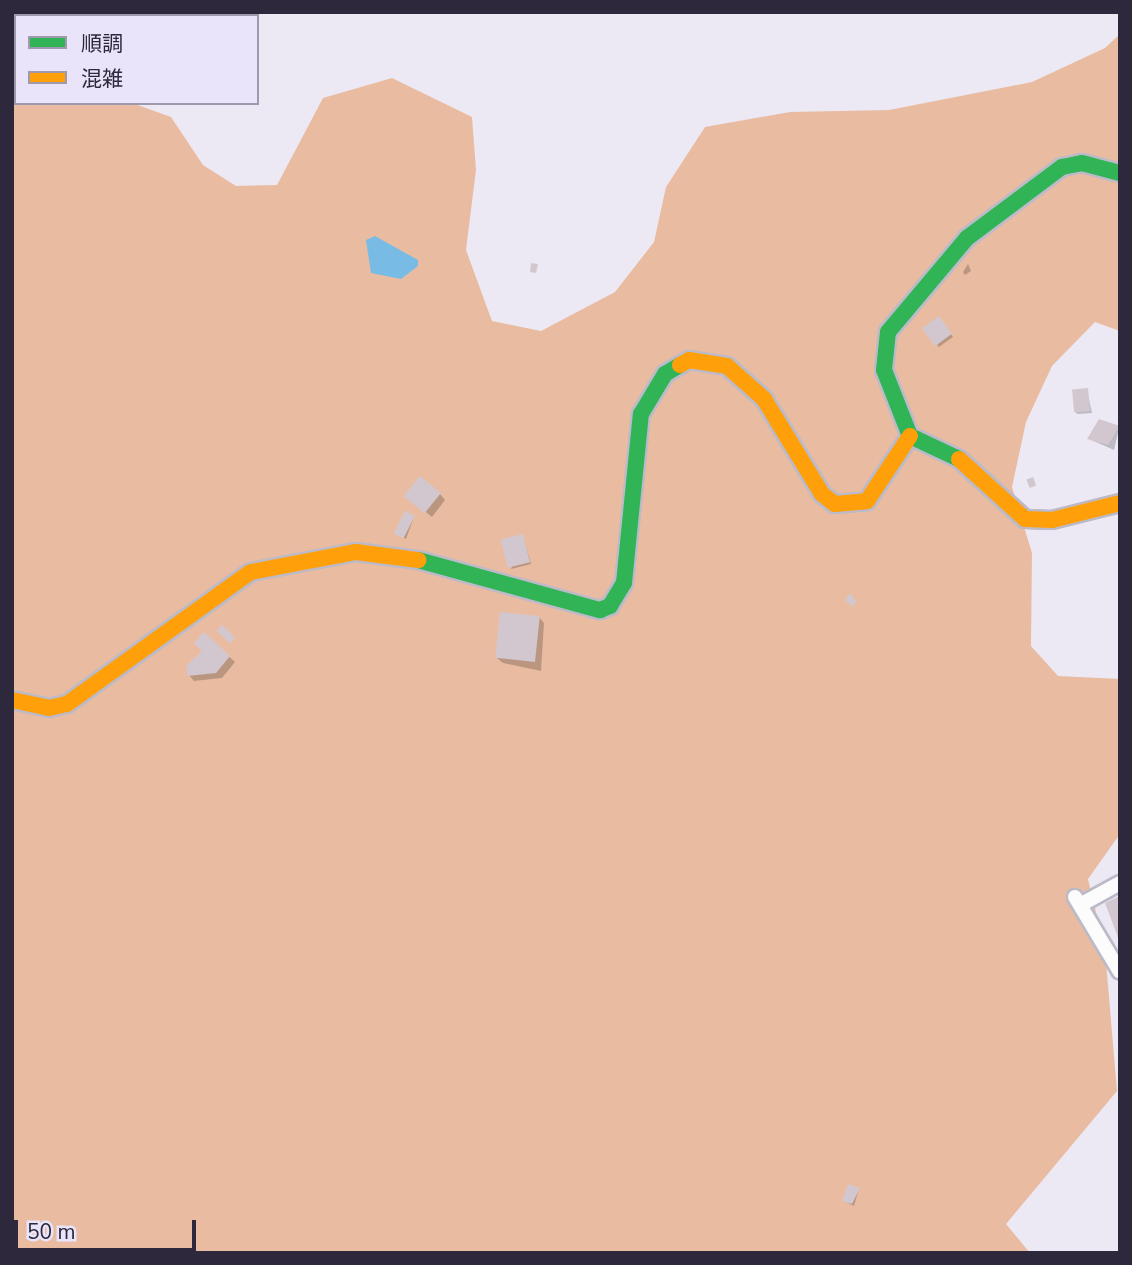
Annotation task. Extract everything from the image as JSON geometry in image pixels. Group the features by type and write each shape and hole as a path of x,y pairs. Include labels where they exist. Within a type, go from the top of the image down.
{"street":[{"path":"1120,173 1082,163 1040,178 967,238 919,291 888,332 884,351 889,389 910,436 953,453 1025,519 1052,520 1120,503"},
{"path":"12,700 49,708 67,704 240,577 356,552 450,564 567,602 600,610 610,606 624,583 641,414 665,373 689,360 727,366 750,385 780,420 822,494 835,504 853,505 874,495 910,436"}],"lane":[{"path":"1120,883 1077,901 1120,972"}],"shaded area":[{"path":"12,12 95,12 14,14 14,105 138,105 171,117 203,165 236,186 277,185 323,98 392,78 472,117 476,170 466,250 492,321 541,331 615,292 654,242 666,187 705,127 790,112 889,110 1032,82 1105,48 1120,34 1120,331 1095,322 1052,366 1026,422 1012,487 1032,553 1031,646 1058,676 1120,679 1120,834 1088,879 1105,950 1117,1091 1006,1224 1030,1253 12,1253"}],"water":[{"path":"375,236 418,260 418,266 401,279 371,273 366,240"}],"building":[{"path":"531,263 538,264 536,273 530,272"},
{"path":"939,316 952,334 935,346 922,328"},
{"path":"1088,388 1090,411 1074,412 1072,389"},
{"path":"1099,419 1120,426 1108,445 1087,439"},
{"path":"420,476 441,493 425,513 404,496"},
{"path":"1033,477 1036,485 1030,488 1026,480"},
{"path":"405,511 415,516 403,538 394,533"},
{"path":"523,534 530,562 508,568 501,540"},
{"path":"850,593 856,601 853,607 845,600"},
{"path":"500,612 540,616 535,662 495,658"},
{"path":"222,625 235,637 230,643 217,631"},
{"path":"204,632 230,656 216,673 187,676 187,665 202,651 194,643"},
{"path":"1120,896 1120,943 1105,903"},
{"path":"848,1184 860,1188 852,1204 842,1201"}],"traffic: fast":[{"path":"959,459 910,436 884,370 888,332 967,238 1062,167 1082,163 1120,173"},
{"path":"418,560 600,610 610,606 624,583 641,414 665,374 680,365"}],"traffic: slow":[{"path":"680,365 689,360 727,366 764,399 822,494 835,504 867,501 910,436"},
{"path":"959,459 1025,519 1052,520 1120,503"},
{"path":"12,700 49,708 67,704 251,572 356,552 418,560"}]}
